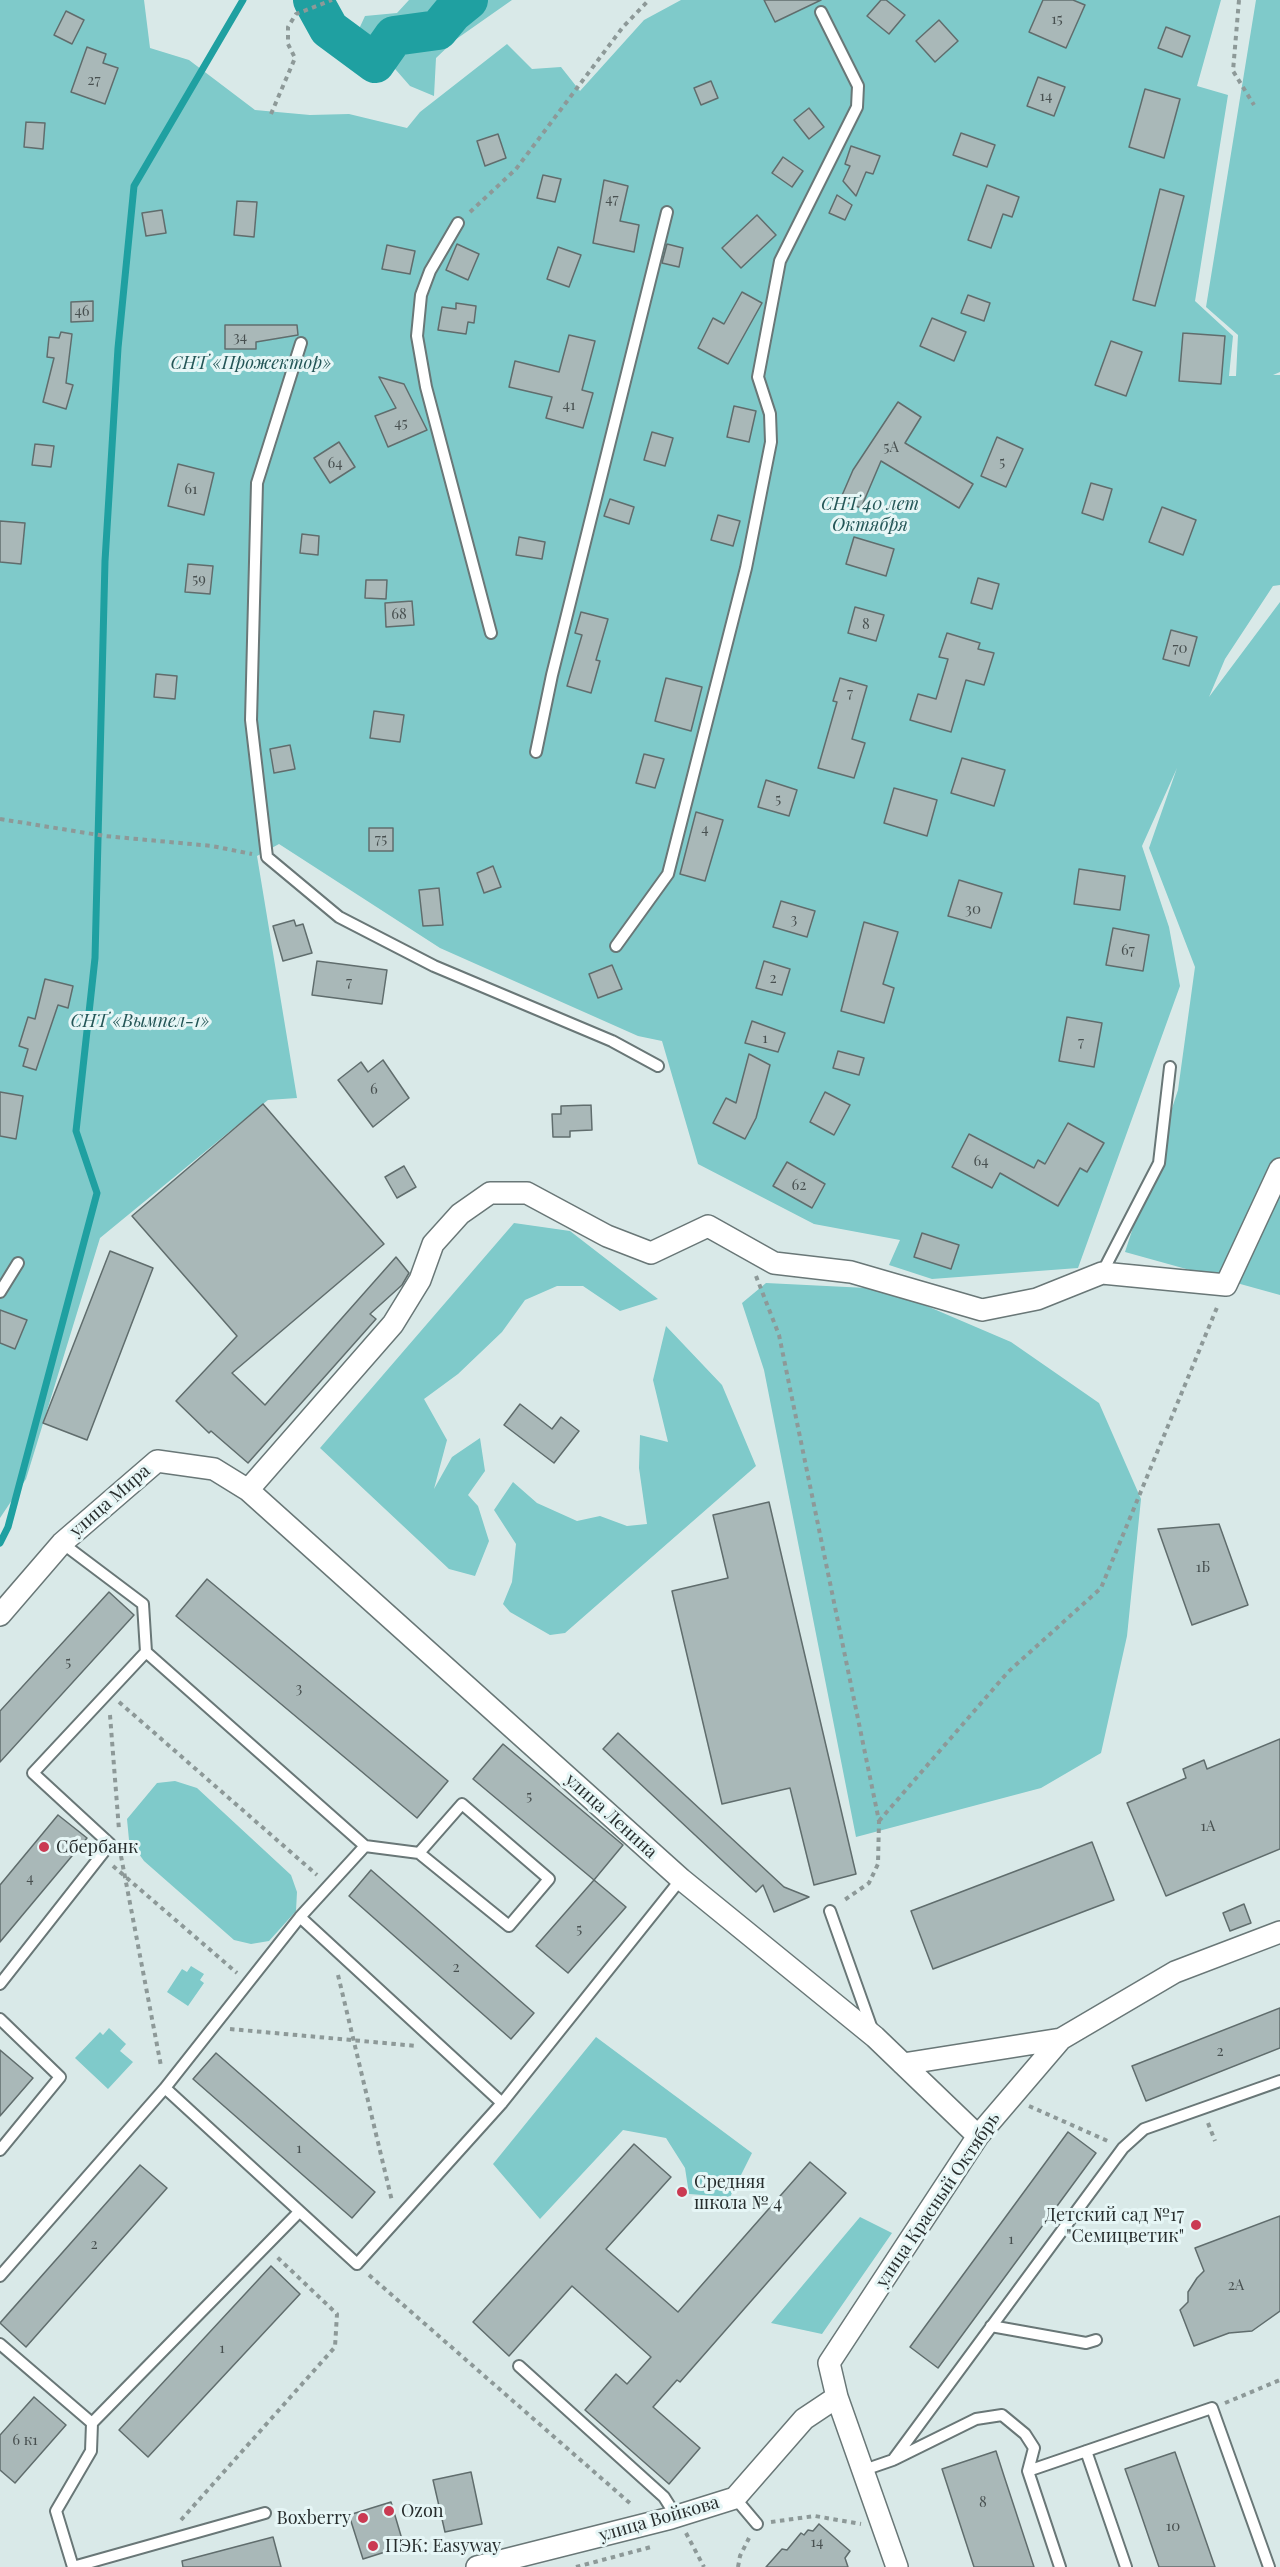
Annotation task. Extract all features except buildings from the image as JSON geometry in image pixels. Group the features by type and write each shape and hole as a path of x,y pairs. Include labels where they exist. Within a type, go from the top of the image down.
{"street":[{"path":"248,1490 393,1324 420,1280 433,1244 460,1214 490,1193 527,1193 607,1236 651,1253 708,1226 774,1263 851,1272 982,1310 1037,1299 1102,1273 1226,1285 1280,1169"},
{"name":"улица Мира","path":"0,1615 62,1543 157,1461 214,1469 248,1490"},
{"name":"улица Ленина","path":"248,1490 681,1879 875,2037 978,2136"},
{"name":"улица Красный Октябрь","path":"897,2567 837,2397 829,2363 978,2136 1009,2097 1061,2039 1175,1972 1280,1932"},
{"path":"903,2064 1061,2039"},
{"name":"улица Войкова","path":"477,2567 676,2527 735,2498 804,2419 837,2397"}],"lane":[{"path":"616,946 668,874 746,568 771,442 770,414 758,377 780,261 857,107 858,86 821,12"},
{"path":"536,752 552,675 667,212"},
{"path":"458,223 430,271 422,294 417,336 426,387 491,633"},
{"path":"301,343 257,483 251,720 267,857 339,917 434,966 612,1041 658,1066"},
{"path":"1102,1273 1159,1163 1170,1067"},
{"path":"0,1292 18,1263"},
{"path":"62,1543 143,1604 146,1652 365,1846 419,1853 509,1926 549,1879 462,1804 419,1853"},
{"path":"0,1984 110,1844 33,1773 146,1652"},
{"path":"0,2276 165,2088 300,1917 365,1846"},
{"path":"165,2088 357,2264 502,2103 681,1879"},
{"path":"830,1911 875,2037"},
{"path":"300,1917 502,2103"},
{"path":"0,2019 60,2077 0,2150"},
{"path":"893,2460 1123,2148 1144,2128 1280,2081"},
{"path":"265,2512 73,2567 56,2511 92,2451 92,2424 299,2212"},
{"path":"992,2326 1086,2343 1096,2340"},
{"path":"0,2344 92,2424"},
{"path":"519,2366 664,2497 676,2527"},
{"path":"1028,2471 1212,2408 1269,2567"},
{"path":"864,2470 893,2460 976,2420 1002,2415 1025,2434 1034,2448 1028,2471 1060,2567"},
{"path":"1086,2451 1126,2567"},
{"path":"735,2498 757,2524"}],"path":[{"path":"271,114 295,58 288,44 288,27 296,14 332,0"},
{"path":"458,223 516,169 623,27 649,0"},
{"path":"1239,0 1233,71 1254,105"},
{"path":"0,819 105,836 212,846 267,857"},
{"path":"753,1270 779,1335 879,1821 878,1864 869,1883 830,1911"},
{"path":"879,1821 1008,1672 1101,1588 1226,1285"},
{"path":"108,1693 120,1831"},
{"path":"108,1693 329,1885"},
{"path":"121,1852 123,1874 165,2088"},
{"path":"101,1856 248,1983"},
{"path":"331,1945 396,2220"},
{"path":"213,2027 354,2042 442,2048"},
{"path":"1009,2097 1123,2148"},
{"path":"162,2542 335,2347 337,2314 266,2246"},
{"path":"357,2264 639,2512"},
{"path":"1212,2408 1280,2380"},
{"path":"738,2567 740,2556 757,2524 815,2516 866,2525"},
{"path":"676,2527 696,2530"},
{"path":"576,2567 656,2545"}],"green space":[{"path":"0,0 144,0 150,48 189,60 255,110 310,115 349,114 407,128 420,112 507,44 532,69 561,67 580,91 644,20 681,0 1221,0 1197,86 1228,95 1195,301 1233,336 1229,376 1236,376 1238,335 1206,307 1256,0 1280,0 1280,372 1273,375 1280,375 1280,585 1273,586 1225,659 1209,697 1280,602 1280,1295 1125,1252 1178,1090 1195,967 1149,848 1177,768 1142,846 1169,927 1180,986 1078,1268 932,1279 889,1265 900,1240 814,1224 698,1164 662,1041 638,1036 440,948 279,844 257,856 297,1098 268,1100 100,1238 26,1479 0,1518"},
{"path":"409,0 512,0 455,40 436,58 434,96 410,86 382,54 363,43 359,29 365,16 397,13"},
{"path":"514,1223 570,1231 658,1299 620,1311 583,1286 557,1286 525,1300 502,1332 458,1374 424,1399 447,1440 434,1489 452,1457 480,1438 485,1471 468,1495 478,1506 489,1541 475,1576 449,1569 320,1448"},
{"path":"766,1283 887,1289 1011,1342 1099,1403 1141,1499 1127,1636 1101,1753 1041,1788 856,1837 764,1370 742,1303"},
{"path":"666,1326 722,1385 756,1466 565,1633 550,1635 510,1612 503,1604 512,1582 516,1544 494,1510 513,1482 537,1503 577,1521 600,1516 627,1526 647,1524 639,1468 640,1435 668,1442 653,1380"},
{"path":"175,1781 197,1788 291,1875 297,1892 296,1911 269,1941 251,1944 234,1940 144,1861 129,1840 127,1819 157,1783"},
{"path":"191,1966 204,1974 200,1980 204,1983 188,2006 167,1992 182,1969 187,1972"},
{"path":"109,2028 126,2044 120,2051 133,2062 108,2089 75,2058 100,2032 103,2035"},
{"path":"596,2037 752,2153 730,2197 689,2194 685,2168 666,2138 623,2130 540,2219 493,2164"},
{"path":"860,2217 892,2233 822,2334 771,2323"}],"waterway":[{"path":"0,1543 8,1527 97,1193 76,1131 95,958 105,561 118,348 134,186 243,0"},
{"path":"313,0 329,29 375,63 394,36 438,30 452,13 468,0"}],"place":[{"name":"Сбербанк","path":"44,1847"},
{"name":"Средняя школа № 4","path":"682,2192"},
{"name":"Детский сад №17 \"Семицветик\"","path":"1196,2225"},
{"name":"Ozon","path":"389,2511"},
{"name":"Boxberry","path":"363,2518"},
{"name":"ПЭК: Easyway","path":"373,2546"}],"park label":[{"name":"СНТ «Прожектор»","path":"251,363"},
{"name":"СНТ 40 лет Октября","path":"870,514"},
{"name":"СНТ «Вымпел-1»","path":"140,1021"}]}
